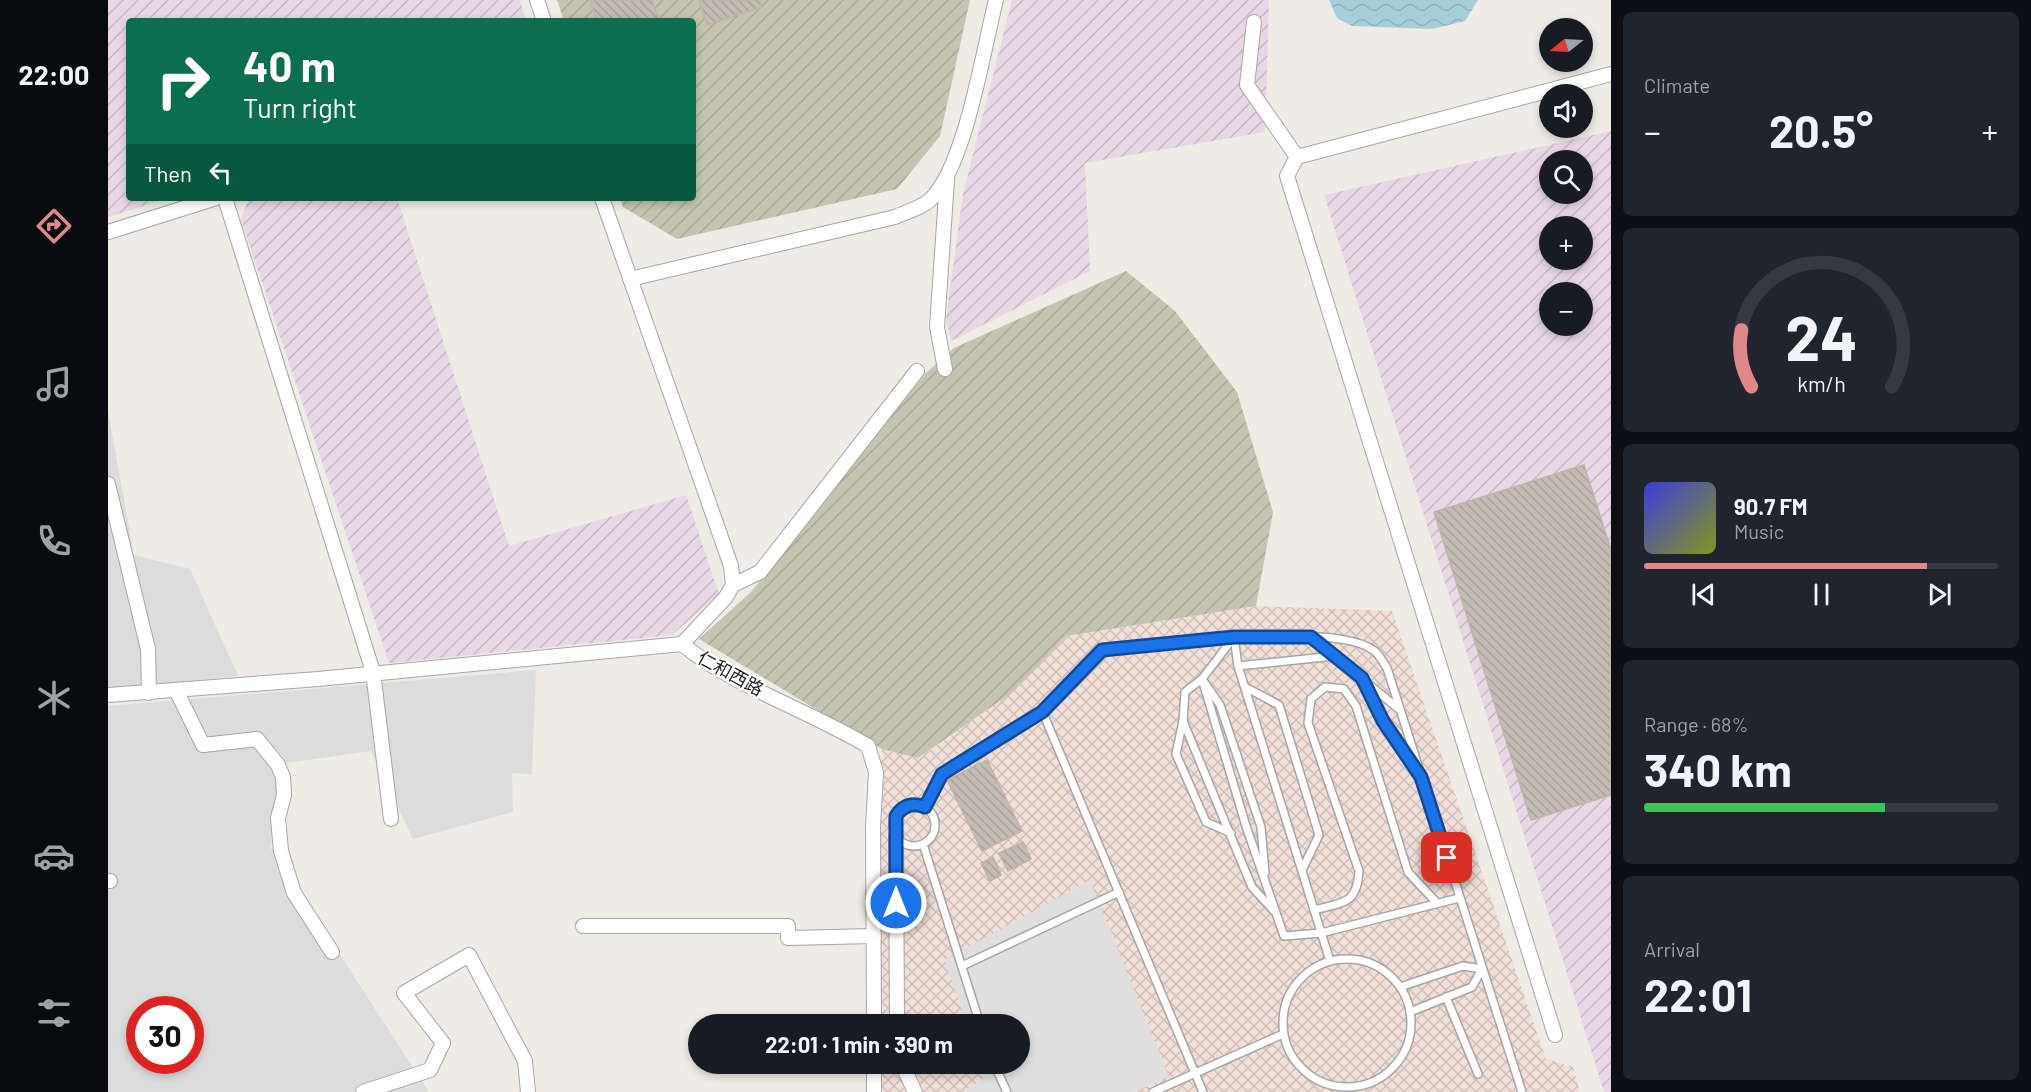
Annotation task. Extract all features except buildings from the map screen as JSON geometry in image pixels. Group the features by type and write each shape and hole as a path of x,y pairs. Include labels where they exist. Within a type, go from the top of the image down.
{"street":[{"path":"537,0 543,18"},
{"path":"945,369 937,327 948,178 959,149 996,0"},
{"path":"1254,22 1247,85 1297,157"},
{"path":"1555,1035 1287,176 1297,157 1611,74"},
{"path":"630,279 895,217 931,200 948,178"},
{"path":"108,232 206,201"},
{"path":"226,201 373,672 391,819"},
{"path":"603,201 730,566 733,585 760,572 916,371"},
{"path":"108,484 148,649 149,693"},
{"name":"仁和西路","path":"733,585 726,597 682,644 703,661 839,728 868,746 876,772 873,826 874,1014"},
{"path":"108,695 682,644"},
{"path":"176,690 203,745 257,739 278,765 284,795 278,818 281,851 294,893 332,952"},
{"path":"896,836 897,1014"},
{"path":"583,926 788,926 788,938 874,936"},
{"path":"363,1092 430,1070 443,1043 404,993 468,955 525,1061 528,1092"},
{"path":"874,1074 874,1092"},
{"path":"907,1074 915,1092"}],"lane":[{"path":"1234,637 1238,666 1330,961"},
{"path":"1231,833 1206,822 1176,754 1183,721 1185,692 1202,679 1234,637"},
{"path":"925,807 942,774 1042,712 1102,650 1234,637 1311,637 1348,640 1374,650 1387,668 1521,1092"},
{"path":"1311,637 1400,710"},
{"path":"1238,666 1334,656"},
{"path":"1362,678 1383,721 1421,777"},
{"path":"1202,679 1245,826 1284,936 1321,933 1460,898"},
{"path":"1202,679 1220,705 1261,827 1266,885"},
{"path":"1245,687 1279,705 1286,727 1319,835 1302,870"},
{"path":"1314,910 1350,901 1358,890 1359,871 1308,723 1311,699 1325,687 1344,689 1356,706 1408,872 1437,903"},
{"path":"1042,712 1203,1092"},
{"path":"1183,721 1252,888 1276,913"},
{"path":"912,804 925,807 935,823 933,836 923,844 911,846 896,836 894,822 900,810 912,804"},
{"path":"923,844 977,1014"},
{"path":"962,966 1119,892"},
{"path":"1349,959 1369,963 1386,973 1400,987 1410,1012 1410,1032 1404,1051 1385,1074 1360,1089 1338,1087 1319,1081 1310,1075 1290,1053 1283,1034 1283,1015 1288,997 1298,981 1312,968 1330,961 1349,959"},
{"path":"1400,987 1463,966 1482,969"},
{"path":"1410,1012 1472,987 1482,969"},
{"path":"1446,997 1478,1074"},
{"path":"1153,1092 1283,1034"},
{"path":"999,1074 1007,1092"}],"shaded area":[{"path":"108,0 520,0 525,18 126,18 126,201 159,201 108,217"},
{"path":"557,0 970,0 940,136 897,189 677,239 623,207 621,201 696,201 696,18 563,18"},
{"path":"1012,0 1269,0 1265,132 1085,163 1090,271 951,341 946,319 963,194"},
{"path":"1611,131 1611,1092 1604,1092 1324,195 1580,138 1593,138 1593,135"},
{"path":"248,201 398,201 509,546 686,495 719,594 672,635 389,663 241,219"},
{"path":"1126,271 1175,311 1237,392 1273,512 1256,606 1066,636 1010,694 918,758 882,749 699,639 751,592 926,373 954,348"},
{"path":"108,411 134,555 190,569 238,676 108,689"},
{"path":"1256,606 1392,611 1546,1059 1573,1067 1580,1092 882,1092 882,1074 1030,1074 1030,1014 881,1014 877,844 882,749 919,758 1010,694 1065,636"},
{"path":"536,670 532,774 512,773 513,812 413,839 371,751 286,763 270,847 429,1092 108,1092 108,706"},
{"path":"1090,880 1169,1077 1133,1092 960,1092 986,1078 984,1074 1030,1074 1030,1014 963,1014 944,960"}],"water":[{"path":"1329,0 1478,0 1465,21 1432,29 1352,26 1337,18"}],"route":[{"path":"896,903 896,836 894,829 896,816 905,806 919,804 925,807 935,783 942,774 1042,712 1102,650 1234,637 1311,637 1362,678 1383,721 1421,777 1447,858"}]}
